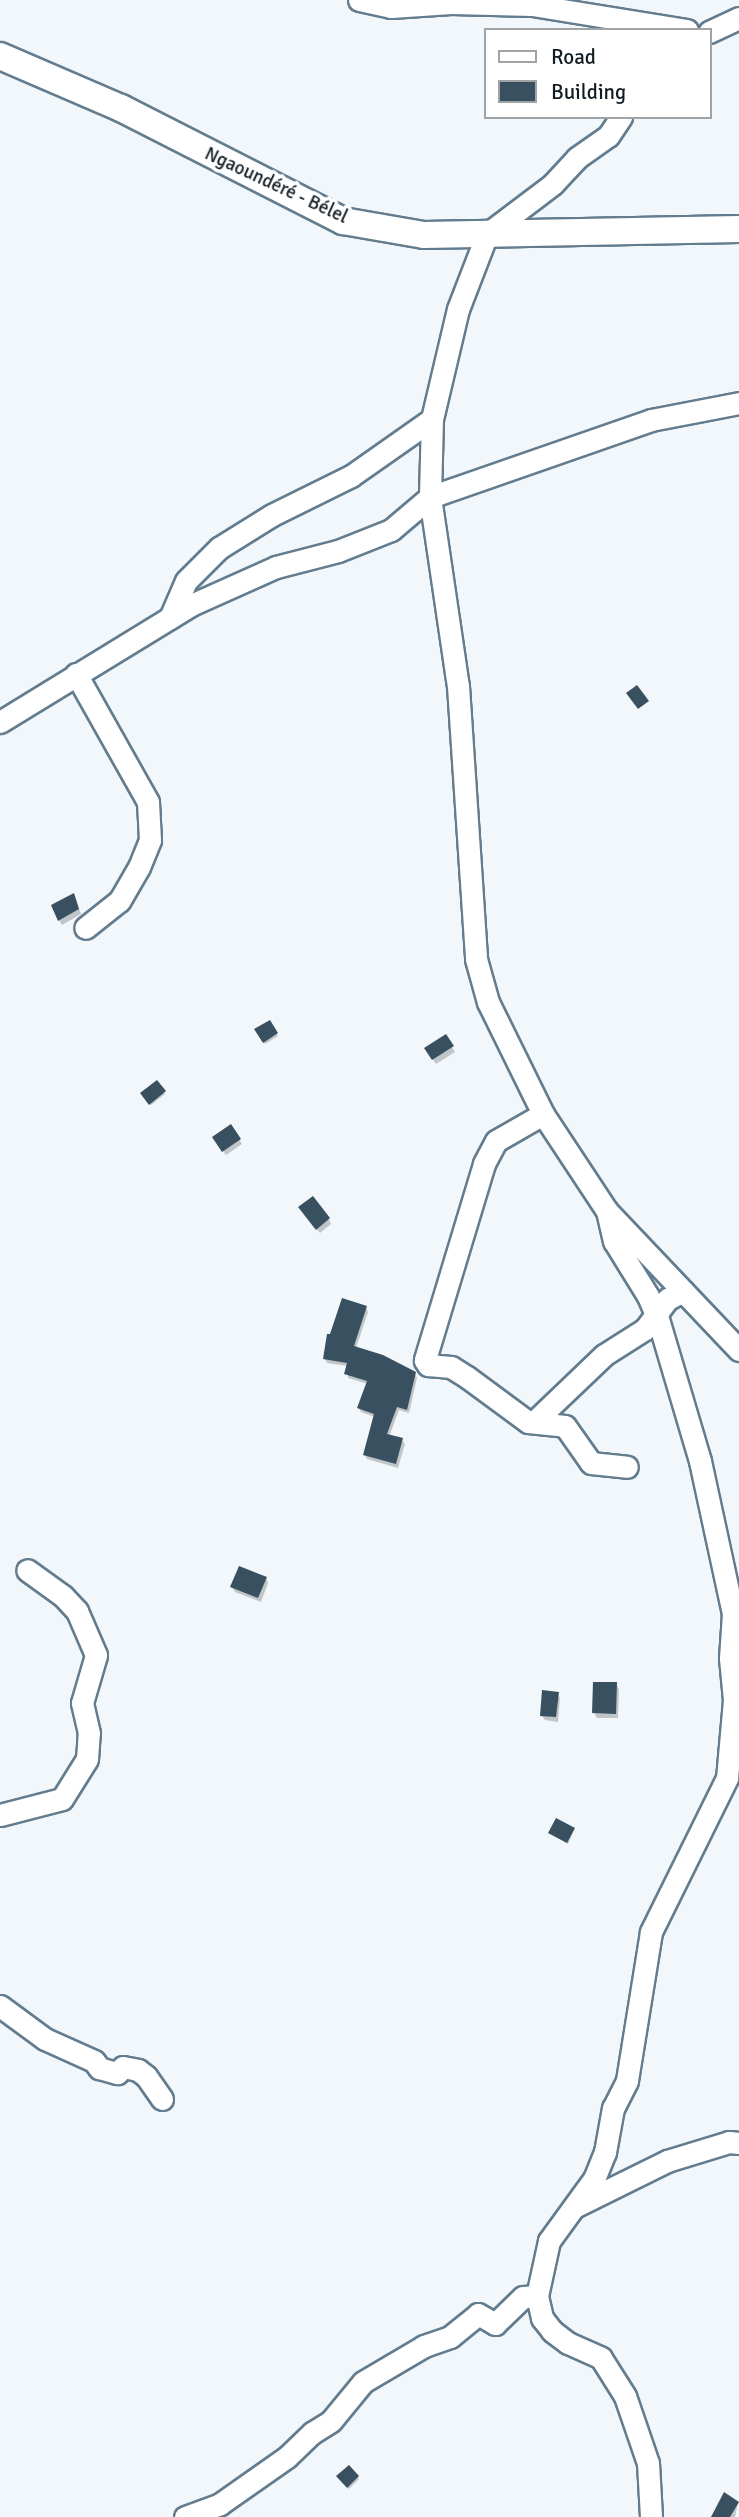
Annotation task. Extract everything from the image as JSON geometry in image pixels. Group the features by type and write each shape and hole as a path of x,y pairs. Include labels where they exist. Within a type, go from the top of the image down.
{"main road":[{"name":"Ngaoundéré - Bélel","path":"0,55 121,108 343,221 424,235 739,229"}],"street":[{"path":"359,0 391,8 451,3 532,5 675,28"},
{"path":"711,32 739,18"},
{"path":"711,33 739,36"},
{"path":"620,119 608,136 576,158 553,184 487,234 457,309 432,419 430,497 458,686 475,959 488,1002 543,1114 607,1211 739,1350"},
{"path":"0,722 170,618 276,567 338,551 391,530 430,497 651,421 739,403"},
{"path":"170,618 186,581 219,548 272,515 351,476 432,419"},
{"path":"76,674 148,802 150,840 139,867 119,901 85,928"},
{"path":"543,1114 496,1141 484,1164 425,1360 428,1365 451,1367 528,1422 565,1426 591,1463 627,1467"},
{"path":"607,1211 614,1241 656,1313 703,1472 733,1613 730,1658 734,1700 727,1778 651,1932 627,2081 613,2108 605,2152 594,2179 549,2241 537,2296 542,2318 552,2331 568,2343 601,2358 625,2396 648,2463 651,2517"},
{"path":"535,1421 609,1351 645,1329 668,1299 683,1291"},
{"path":"0,1815 62,1799 88,1759 89,1732 82,1703 96,1654 77,1611 63,1596 27,1570"},
{"path":"0,2006 44,2039 94,2061 99,2068 117,2073 123,2067 138,2070 146,2076 162,2099"},
{"path":"572,2208 667,2161 729,2143 739,2143"},
{"path":"185,2517 220,2504 287,2458 312,2433 331,2421 363,2382 424,2346 450,2337 478,2314 495,2323 523,2297 537,2296"}],"building":[{"path":"637,685 649,701 638,709 626,693"},
{"path":"74,893 79,909 58,921 51,905"},
{"path":"270,1020 278,1033 263,1043 254,1029"},
{"path":"446,1034 454,1046 432,1060 424,1048"},
{"path":"157,1080 166,1091 149,1105 140,1093"},
{"path":"231,1124 241,1139 222,1152 212,1137"},
{"path":"313,1196 330,1218 316,1230 298,1207"},
{"path":"342,1298 367,1306 354,1346 383,1355 416,1372 407,1410 397,1407 387,1434 403,1438 396,1464 363,1455 374,1414 357,1408 367,1381 344,1374 347,1363 323,1359 327,1334 330,1334"},
{"path":"239,1566 267,1577 258,1598 230,1587"},
{"path":"593,1682 617,1682 616,1714 592,1713"},
{"path":"542,1690 559,1692 556,1717 540,1716"},
{"path":"556,1818 575,1828 567,1843 548,1833"},
{"path":"349,2465 359,2476 347,2488 336,2476"},
{"path":"724,2492 739,2502 730,2517 711,2517"}]}
